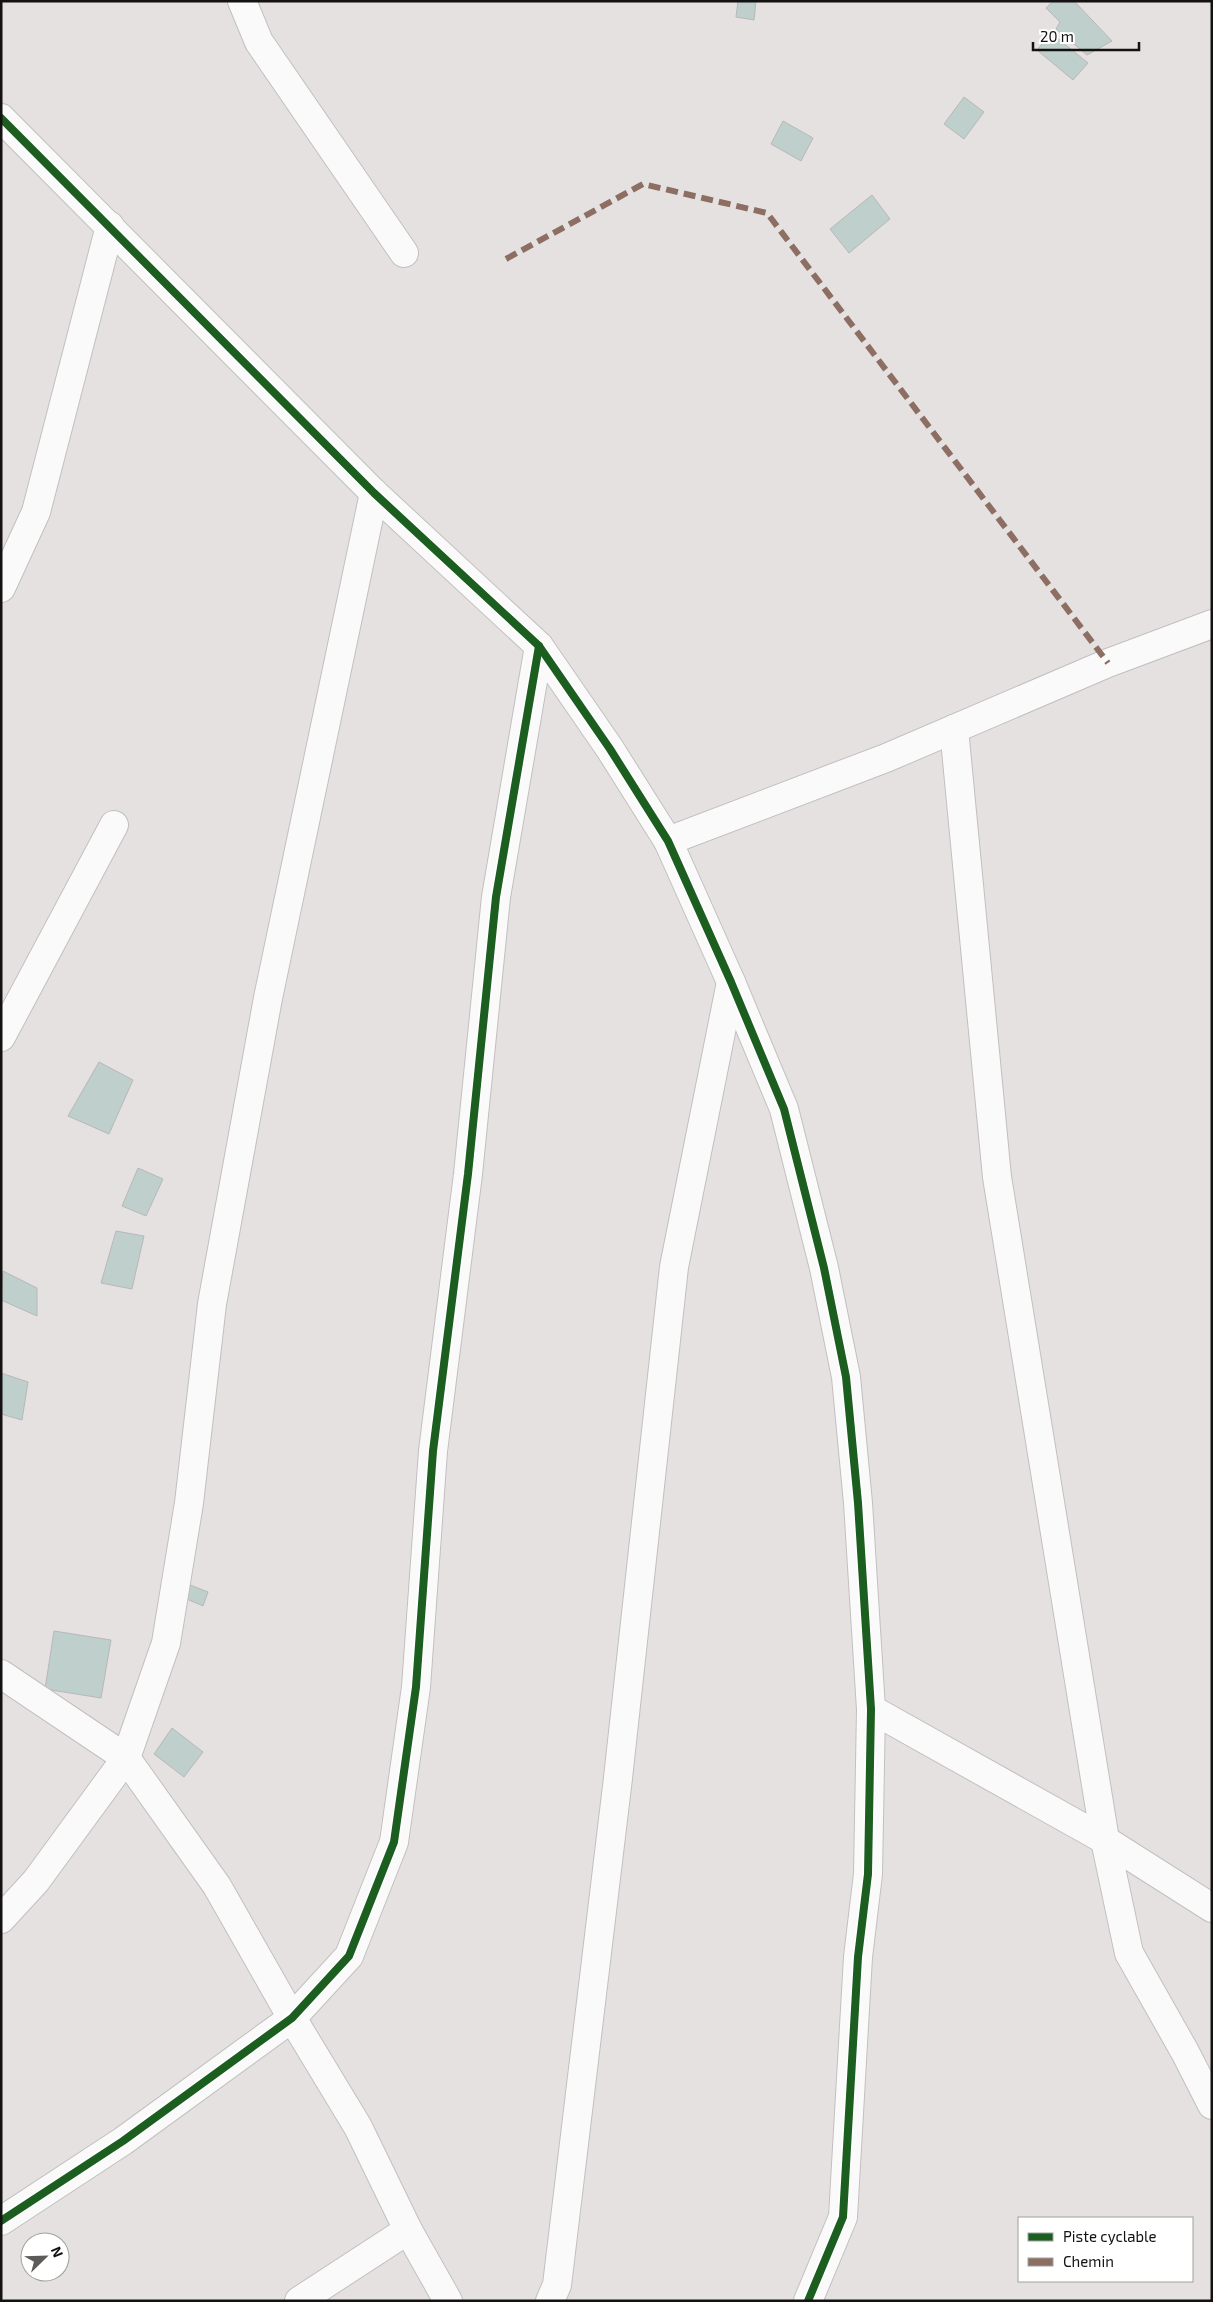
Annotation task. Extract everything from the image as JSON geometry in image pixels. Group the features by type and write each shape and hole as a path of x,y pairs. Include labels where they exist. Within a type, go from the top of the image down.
{"street":[{"path":"242,1 259,42 404,253"},
{"path":"1,118 374,493 539,646 610,749 668,841 731,982 784,1109 824,1268 846,1376 858,1504 871,1709 868,1874 858,1957 843,2217 808,2301"},
{"path":"1,588 36,512 110,226"},
{"path":"1,1920 36,1881 126,1758 166,1643 189,1503 212,1304 268,998 374,493"},
{"path":"668,841 886,758 1108,663 1212,624"},
{"path":"1,2221 123,2142 292,2018 349,1956 394,1842 416,1687 433,1451 468,1174 496,897 539,646"},
{"path":"954,729 998,1177 1105,1840 1129,1953 1185,2052 1212,2106"},
{"path":"1,1037 114,826"},
{"path":"550,2301 557,2285 562,2246 618,1778 674,1267 731,982"},
{"path":"1,1674 126,1758 217,1886 292,2018 358,2127 408,2230 448,2301"},
{"path":"871,1709 1105,1840 1212,1908"},
{"path":"298,2301 408,2230"}],"building":[{"path":"738,1 756,1 754,20 736,17"},
{"path":"1053,1 1074,1 1112,41 1087,55 1056,29 1060,22 1046,8"},
{"path":"1051,33 1088,63 1073,80 1037,50"},
{"path":"964,97 984,112 964,139 944,124"},
{"path":"783,121 813,138 801,161 771,144"},
{"path":"872,195 890,219 849,253 830,229"},
{"path":"99,1062 133,1080 109,1134 68,1116"},
{"path":"138,1168 163,1179 146,1216 122,1206"},
{"path":"116,1231 144,1236 132,1289 101,1283"},
{"path":"3,1271 37,1288 37,1316 1,1300"},
{"path":"1,1373 28,1382 22,1420 1,1414"},
{"path":"180,1581 208,1592 203,1606 175,1594"},
{"path":"54,1631 111,1640 101,1698 45,1689"},
{"path":"172,1728 203,1752 184,1777 154,1754"}],"marked path":[{"path":"506,259 643,184 767,213 1108,663"}],"cycle path":[{"path":"1,118 374,493 539,646 610,749 668,841 731,982 784,1109 824,1268 846,1377 858,1503 871,1709 868,1874 858,1957 843,2217 808,2301"},
{"path":"1,2221 123,2141 292,2018 349,1956 394,1842 416,1687 433,1451 468,1174 496,897 539,646"}]}
